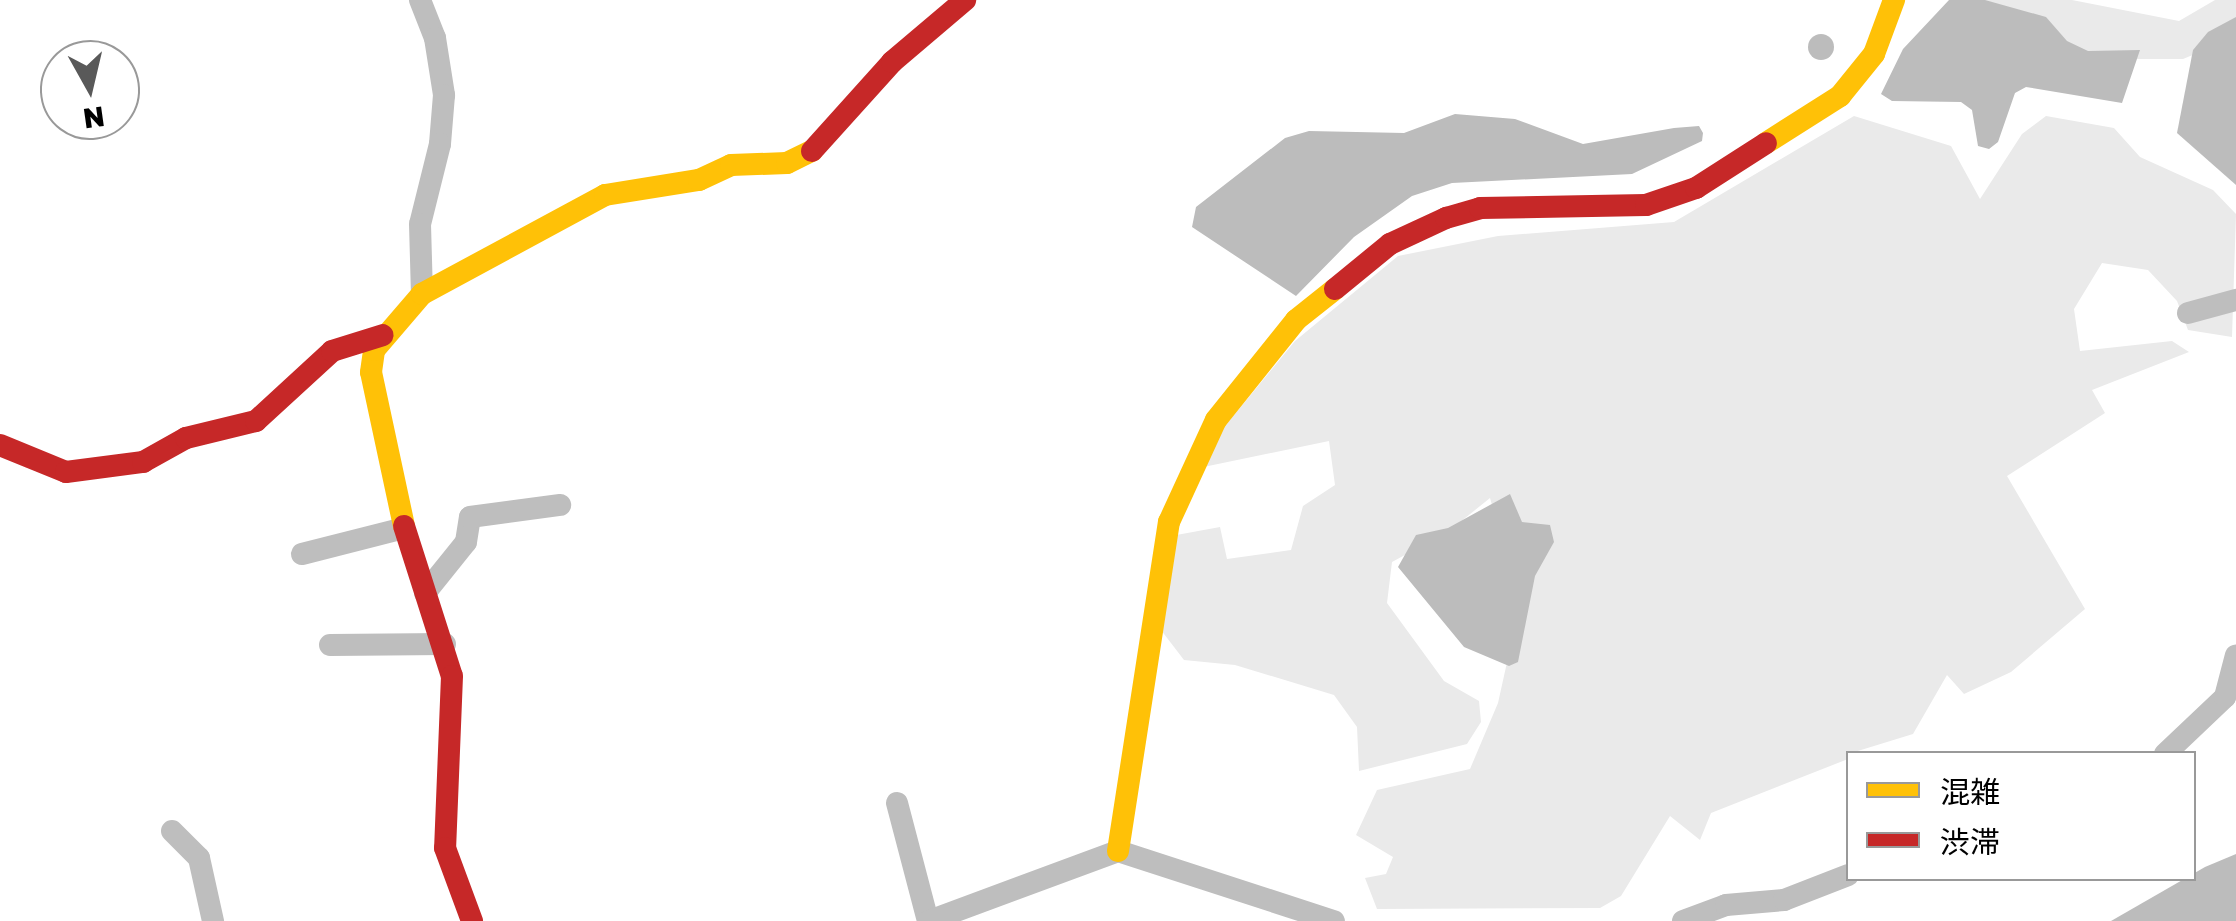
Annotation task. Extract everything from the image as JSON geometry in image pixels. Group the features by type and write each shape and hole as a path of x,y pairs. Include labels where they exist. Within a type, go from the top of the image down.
{"street":[{"path":"420,0 435,38 444,95 440,144 420,224 422,294"},
{"path":"472,921 445,848 452,676 445,644 404,528 372,372 383,336 422,294 605,195 699,180 731,164 787,163 817,149 892,62 965,0"},
{"path":"1118,851 1156,574 1169,522 1216,420 1296,320 1390,244 1446,218 1480,208 1646,205 1696,188 1840,96 1874,54 1894,0"},
{"path":"2188,313 2236,300"},
{"path":"0,445 66,472 143,462 186,438 256,421 332,351 383,336"},
{"path":"425,593 466,542 470,517 560,506"},
{"path":"302,554 404,528"},
{"path":"330,645 445,644"},
{"path":"2168,751 2225,697 2236,655"},
{"path":"897,802 929,921 1118,851 1334,921"},
{"path":"172,832 199,858 213,921"},
{"path":"1683,921 1726,905 1784,900 1846,876"}],"shaded area":[{"path":"1949,0 1985,0 2046,17 2067,41 2088,51 2140,50 2122,103 2026,87 2015,93 1998,142 1989,149 1978,146 1972,110 1961,102 1892,101 1881,94 1903,49"},
{"path":"1966,0 2072,0 2179,21 2215,0 2236,0 2236,37 2183,59 2124,59 2077,69"},
{"path":"2236,17 2236,185 2177,133 2193,50 2208,32"},
{"path":"1821,34 1830,38 1834,47 1830,56 1821,60 1812,56 1808,47 1812,38"},
{"path":"1455,114 1515,119 1583,144 1674,128 1699,126 1703,133 1702,141 1632,174 1452,183 1412,196 1354,237 1296,296 1192,227 1196,207 1285,138 1309,131 1404,133"},
{"path":"1854,116 1951,146 1980,199 2022,134 2046,116 2114,128 2140,157 2213,190 2236,214 2232,337 2188,330 2177,301 2148,270 2102,263 2074,309 2080,351 2172,341 2189,352 2092,390 2105,413 2007,476 2085,609 2011,672 1964,694 1947,675 1913,734 1846,751 1846,760 1711,813 1700,840 1670,816 1621,896 1600,908 1377,909 1365,878 1386,874 1393,857 1356,835 1377,790 1470,769 1498,703 1525,581 1501,538 1490,498 1449,531 1392,562 1387,603 1444,681 1479,701 1481,722 1467,744 1359,771 1357,727 1334,695 1235,665 1184,660 1151,617 1171,536 1220,527 1227,559 1291,550 1303,506 1335,485 1329,441 1189,470 1295,341 1398,256 1498,236 1674,222"},
{"path":"1510,494 1522,522 1550,525 1554,542 1535,576 1518,662 1509,666 1464,647 1398,567 1416,535 1448,528"},
{"path":"2236,854 2236,921 2111,921 2181,881 2196,881 2196,872"}],"traffic: slow":[{"path":"1766,143 1840,96 1874,54 1894,0"},
{"path":"404,526 371,372 374,350 422,294 605,195 699,180 731,165 787,163 812,151"},
{"path":"1118,851 1169,522 1216,420 1296,320 1335,289"}],"traffic: jam":[{"path":"812,151 892,62 965,0"},
{"path":"1335,289 1390,244 1446,218 1480,208 1646,205 1696,188 1766,143"},
{"path":"0,445 66,472 143,462 186,438 256,421 332,351 383,335"},
{"path":"404,526 452,676 445,848 472,921"}]}
